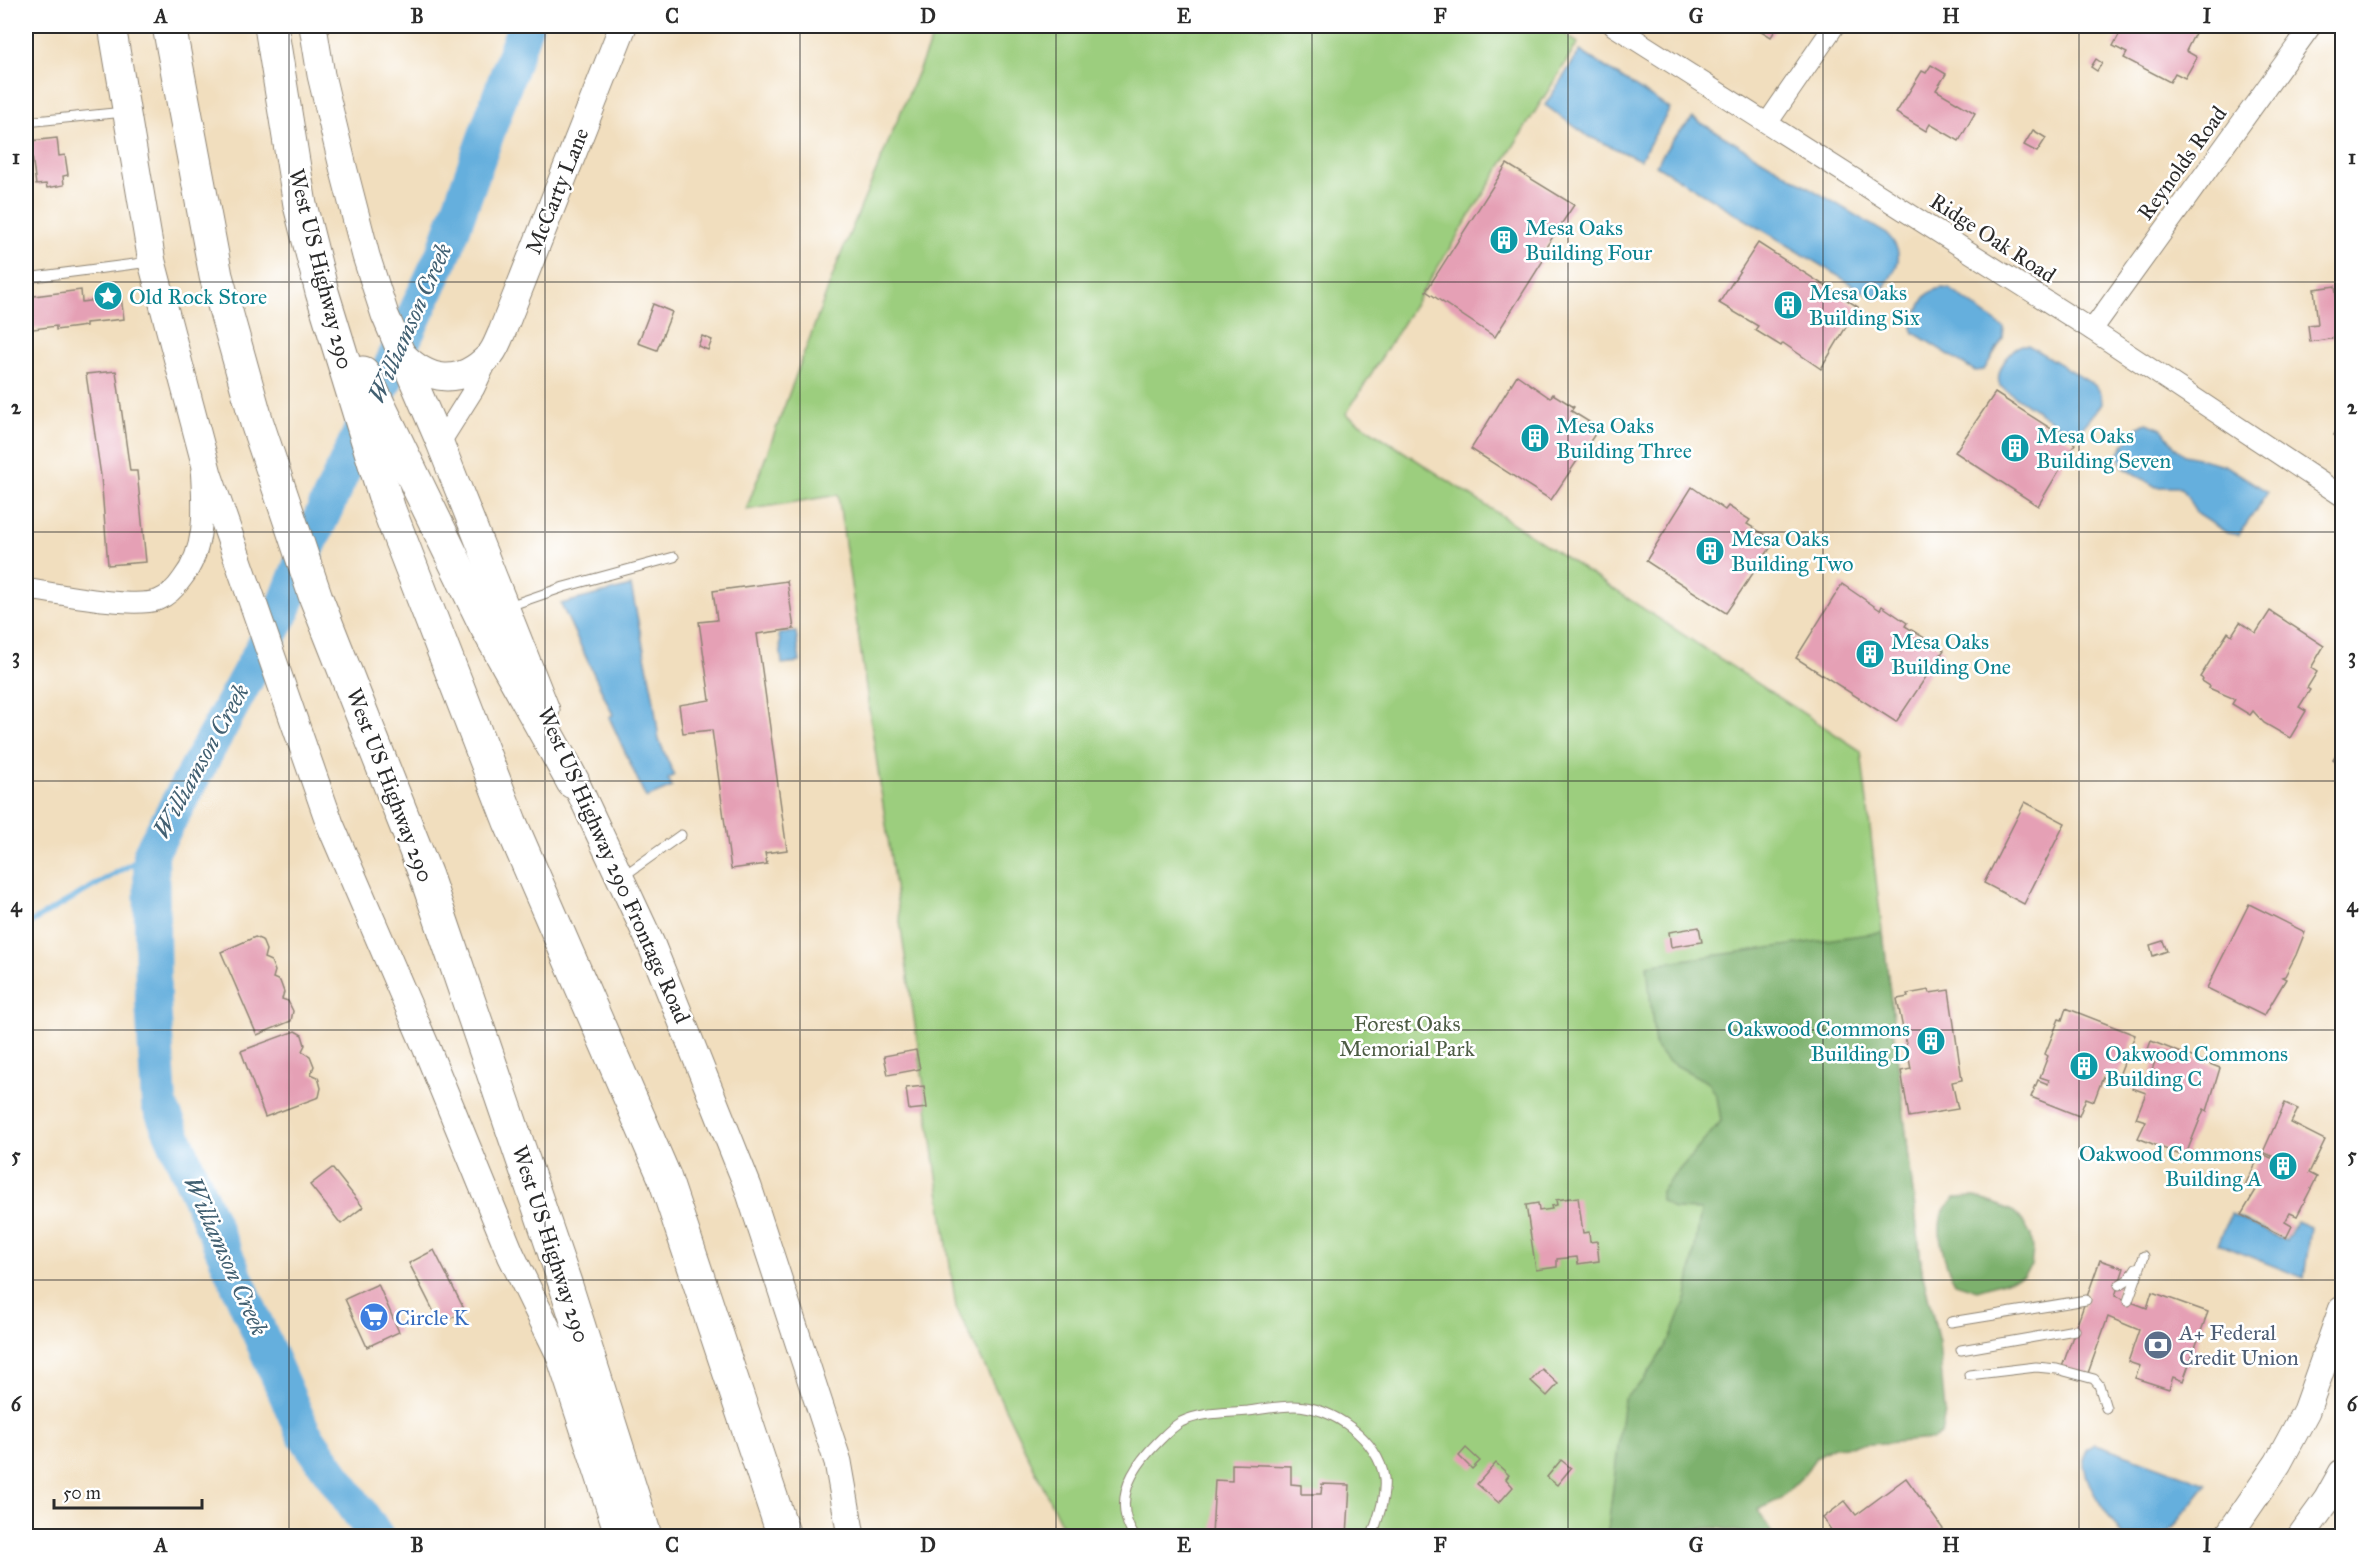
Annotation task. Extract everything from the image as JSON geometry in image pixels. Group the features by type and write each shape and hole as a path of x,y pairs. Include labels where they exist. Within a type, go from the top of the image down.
{"highway":[{"name":"West US Highway 290","path":"169,26 216,276 257,423 316,598 426,876 566,1286 645,1536"},
{"name":"West US Highway 290","path":"271,26 300,205 322,292 388,510 510,822 664,1176 784,1536"},
{"path":"322,292 408,462 484,624 573,782"}],"main road":[{"name":"West US Highway 290","path":"112,26 152,262 198,440 230,537 330,824 511,1255 559,1353 619,1536"},
{"name":"West US Highway 290 Frontage Road","path":"313,26 321,75 366,256 385,315 506,607 573,782 651,944 748,1187 838,1462 850,1534"},
{"name":"McCarty Lane","path":"490,356 502,332 623,26"},
{"path":"400,351 416,368 435,377 452,377 469,371 490,356"},
{"path":"2228,1536 2278,1463 2306,1411 2343,1310"},
{"path":"2301,1536 2343,1473"}],"street":[{"name":"Ridge Oak Road","path":"1614,26 2092,330 2343,496"},
{"path":"1768,122 1834,26"},
{"name":"Reynolds Road","path":"2092,330 2311,26"},
{"name":"McCarty Lane","path":"440,444 474,389 490,356"},
{"path":"26,589 135,603 159,600 174,591 191,568 200,543 203,510 198,440"}],"lane":[{"path":"26,122 127,112"},
{"path":"26,278 152,262"},
{"path":"506,607 564,587 674,557"},
{"path":"620,877 681,835"},
{"path":"2119,1285 2129,1279 2144,1256 2128,1301"},
{"path":"1951,1322 2086,1300"},
{"path":"1961,1350 2075,1330"},
{"path":"1969,1375 2036,1367 2057,1369 2094,1379 2099,1385 2106,1408"},
{"path":"1134,1536 1126,1520 1127,1486 1132,1472 1144,1456 1179,1423 1196,1416 1295,1406 1333,1416 1374,1450 1380,1464 1384,1493 1372,1536"}],"green space":[{"name":"Forest Oaks Memorial Park","path":"941,26 1553,26 1578,43 1346,414 1861,751 1922,1271 1939,1343 1679,1446 1648,1536 1067,1536 956,1307 838,495 746,510 839,259 935,31"},
{"path":"1883,932 1922,1271 1939,1343 1945,1413 1941,1434 1933,1439 1834,1447 1816,1457 1803,1476 1780,1499 1758,1510 1773,1536 1745,1536 1743,1533 1708,1528 1689,1536 1607,1536 1624,1399 1644,1380 1670,1339 1687,1297 1701,1210 1673,1209 1661,1200 1661,1191 1721,1121 1717,1097 1709,1083 1666,1060 1655,1046 1647,965"},
{"path":"1975,1197 2014,1212 2023,1221 2031,1235 2033,1249 2031,1266 2023,1276 1977,1290 1955,1283 1944,1257 1940,1236 1942,1217 1947,1206 1955,1198"}],"water":[{"path":"1580,51 1670,109 1640,160 1588,136 1545,105"},
{"path":"1693,118 1887,234 1898,251 1898,259 1892,275 1876,299 1656,165 1672,140"},
{"path":"1942,288 1950,289 2004,328 2003,338 1984,370 1975,371 1914,333 1912,328 1925,297"},
{"path":"2022,345 2028,345 2096,386 2101,393 2102,404 2079,432 2068,432 2000,386 1999,375 2004,362 2012,351"},
{"path":"2147,423 2162,429 2176,448 2185,455 2225,465 2268,492 2239,535 2227,533 2196,513 2183,489 2156,487 2123,467 2118,455 2120,451 2134,432"},
{"path":"631,586 653,695 659,740 674,775 668,779 672,787 646,798 609,717 613,715 561,604"},
{"path":"796,632 800,662 782,664 779,634"},
{"path":"2231,1214 2286,1241 2297,1221 2311,1227 2304,1278 2218,1244"},
{"path":"2094,1444 2207,1484 2166,1536 2122,1536 2095,1496 2086,1473 2085,1450"}],"building":[{"path":"1753,26 1778,26 1771,37"},
{"path":"2116,26 2186,26 2196,31 2186,51 2197,57 2185,78 2175,73 2170,82 2124,58 2127,53 2113,46 2121,31 2114,28"},
{"path":"2096,59 2102,63 2097,71 2091,67"},
{"path":"1931,65 1946,74 1936,90 1975,113 1959,141 1930,124 1926,131 1896,113 1922,71 1926,73"},
{"path":"2033,130 2046,138 2037,152 2024,145"},
{"path":"57,138 59,156 65,155 68,175 63,176 64,185 47,188 46,184 36,185 30,141"},
{"name":"Mesa Oaks Building Four","path":"1507,164 1574,205 1542,253 1546,256 1495,337 1426,291"},
{"path":"26,219 30,219 32,238 26,238"},
{"name":"Mesa Oaks Building Six","path":"1758,243 1858,307 1821,369 1783,343 1781,346 1755,330 1758,326 1719,303"},
{"path":"2335,286 2342,337 2310,342 2308,325 2318,324 2314,289"},
{"path":"81,290 82,302 121,297 124,319 86,323 86,326 56,330 56,326 26,330 26,297"},
{"path":"653,304 672,312 657,350 638,343"},
{"path":"702,336 712,340 708,350 698,346"},
{"path":"116,371 130,471 137,471 146,562 108,565 101,476 86,374"},
{"name":"Mesa Oaks Building Three","path":"1517,375 1550,398 1553,394 1574,407 1571,411 1599,428 1551,500 1471,449"},
{"name":"Mesa Oaks Building Seven","path":"1995,393 2075,444 2038,506 1955,452"},
{"path":"2342,422 2342,440 2334,435"},
{"name":"Mesa Oaks Building Two","path":"1692,487 1725,510 1728,506 1750,520 1747,524 1775,541 1726,613 1646,561"},
{"path":"787,581 794,629 757,634 787,850 765,853 767,864 731,869 712,730 683,733 679,705 710,700 699,622 717,620 713,591"},
{"name":"Mesa Oaks Building One","path":"1842,584 1880,610 1882,606 1907,623 1905,626 1944,650 1896,722 1796,658"},
{"path":"2270,611 2324,646 2311,668 2317,672 2307,688 2310,690 2299,707 2306,711 2290,738 2264,723 2253,711 2250,715 2232,704 2235,699 2209,688 2210,686 2200,677 2228,632 2232,635 2240,622 2256,633"},
{"path":"2342,729 2342,770 2336,766 2338,763 2333,759 2340,748 2338,736"},
{"path":"2025,802 2065,823 2024,904 1984,883"},
{"path":"2249,904 2305,932 2296,955 2285,976 2282,977 2286,979 2264,1016 2207,988"},
{"path":"1699,927 1702,942 1671,947 1669,932"},
{"path":"255,937 262,940 266,950 264,958 271,961 275,971 273,978 280,981 284,992 282,999 288,1001 293,1011 291,1021 257,1035 221,952"},
{"path":"2163,941 2167,951 2153,956 2150,945"},
{"name":"Oakwood Commons Building D","path":"1929,990 1930,993 1949,990 1962,1080 1952,1082 1958,1109 1909,1117 1901,1071 1911,1069 1897,999 1908,997 1907,994"},
{"name":"Oakwood Commons Building C","path":"2066,1008 2135,1035 2116,1083 2103,1077 2094,1101 2086,1098 2079,1116 2031,1097 2038,1080 2048,1084 2049,1080 2040,1077 2048,1056 2045,1054"},
{"path":"295,1031 302,1035 305,1045 302,1051 310,1056 314,1066 311,1074 318,1077 321,1088 319,1097 265,1117 241,1051"},
{"path":"2151,1041 2220,1068 2207,1111 2204,1109 2185,1157 2138,1138 2146,1121 2136,1118 2146,1093 2132,1088 2136,1077 2148,1081 2157,1056 2147,1052"},
{"path":"916,1050 920,1069 888,1075 884,1056"},
{"path":"924,1086 927,1108 909,1110 906,1088"},
{"name":"Oakwood Commons Building A","path":"2285,1103 2298,1109 2291,1123 2325,1140 2309,1173 2317,1177 2297,1216 2290,1213 2285,1222 2292,1226 2286,1238 2241,1215 2256,1190 2245,1185 2261,1153 2271,1158 2272,1156 2263,1152"},
{"path":"332,1168 363,1207 341,1224 310,1185"},
{"path":"1578,1197 1583,1233 1589,1232 1590,1242 1597,1241 1599,1261 1578,1264 1577,1257 1557,1259 1557,1267 1536,1270 1526,1205 1538,1203 1539,1211 1552,1209 1551,1206 1557,1205 1556,1200"},
{"name":"Circle K","path":"434,1250 465,1311 440,1324 409,1263"},
{"path":"2100,1260 2124,1268 2115,1296 2147,1308 2152,1292 2208,1312 2183,1381 2173,1377 2169,1389 2135,1378 2140,1366 2128,1362 2139,1330 2108,1317 2087,1376 2062,1367"},
{"name":"Circle K","path":"378,1284 399,1332 367,1347 345,1299"},
{"path":"1542,1369 1558,1384 1547,1396 1531,1381"},
{"path":"1466,1448 1480,1461 1472,1469 1459,1456"},
{"path":"1561,1460 1571,1468 1557,1485 1547,1477"},
{"path":"1496,1463 1509,1475 1506,1479 1513,1487 1499,1503 1477,1484"},
{"path":"1232,1464 1291,1466 1291,1484 1301,1485 1301,1494 1321,1494 1322,1484 1350,1485 1347,1536 1212,1536 1215,1480 1232,1481"},
{"path":"1906,1478 1948,1536 1828,1536 1833,1533 1823,1518 1845,1501 1856,1515"}],"waterway":[{"name":"Williamson Creek","path":"376,1536 303,1432 159,1104 153,1001 151,853 282,613 308,546 445,250 525,26"},
{"path":"26,925 151,853"}],"place":[{"name":"Mesa Oaks Building Four","path":"1504,240"},
{"name":"Old Rock Store","path":"108,296"},
{"name":"Mesa Oaks Building Six","path":"1788,305"},
{"name":"Mesa Oaks Building Three","path":"1535,438"},
{"name":"Mesa Oaks Building Seven","path":"2015,448"},
{"name":"Mesa Oaks Building Two","path":"1710,551"},
{"name":"Mesa Oaks Building One","path":"1870,654"},
{"name":"Oakwood Commons Building D","path":"1931,1041"},
{"name":"Oakwood Commons Building C","path":"2084,1066"},
{"name":"Oakwood Commons Building A","path":"2283,1166"},
{"name":"Circle K","path":"374,1317"},
{"name":"A+ Federal Credit Union","path":"2158,1345"}]}
